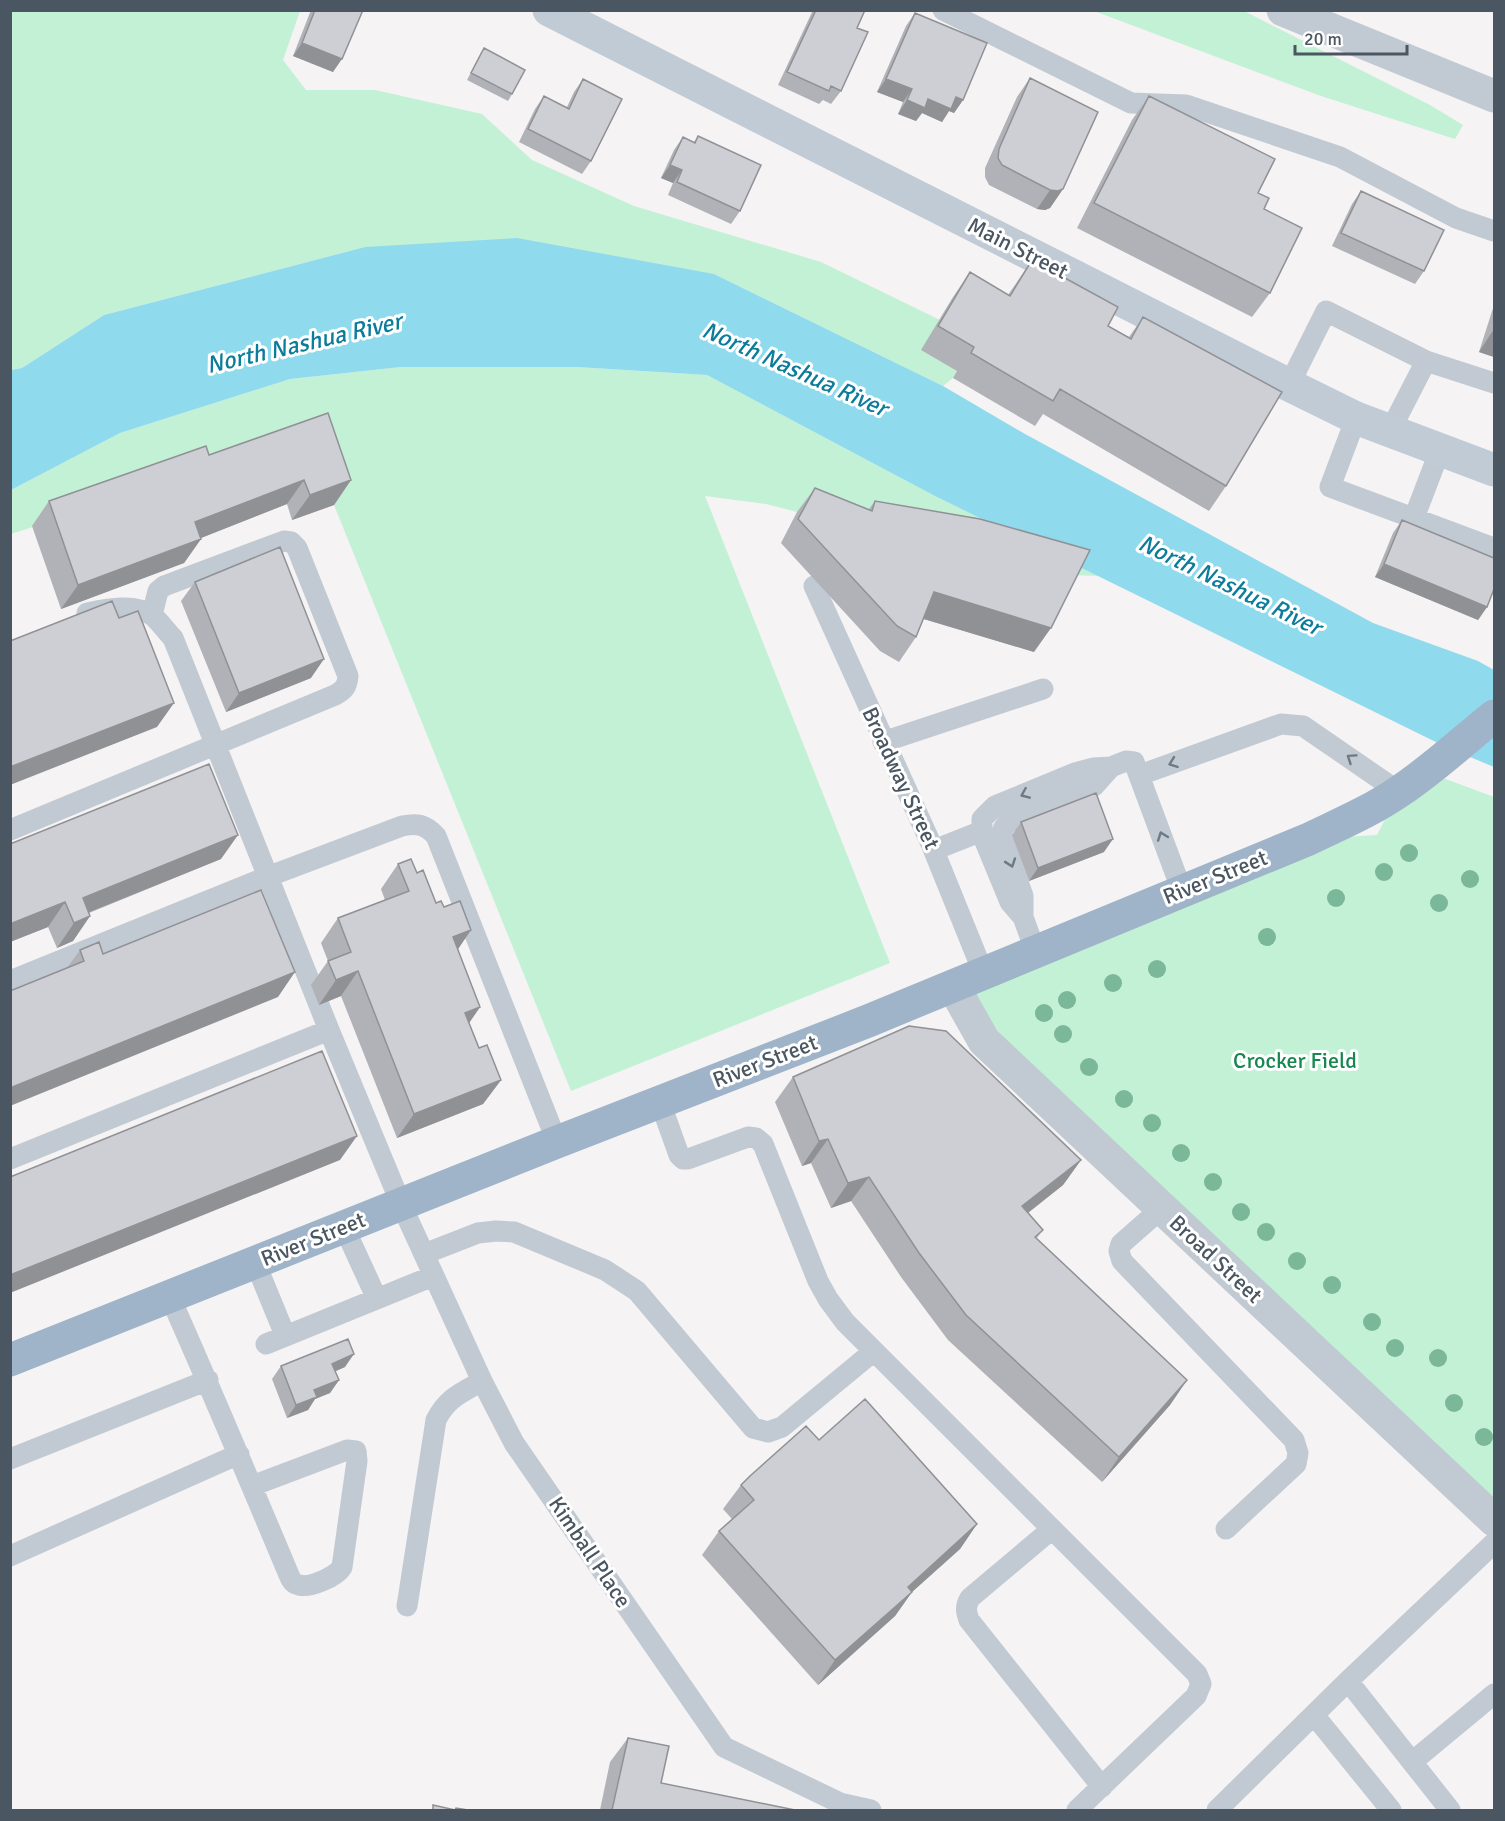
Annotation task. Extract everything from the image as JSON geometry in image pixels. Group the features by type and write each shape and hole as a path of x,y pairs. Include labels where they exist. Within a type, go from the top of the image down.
{"highway":[{"name":"River Street","path":"10,1360 953,986 1035,950 1320,834 1362,814 1399,792 1427,772 1494,716"}],"main road":[{"name":"Main Street","path":"549,10 1356,418 1494,470"}],"street":[{"path":"1292,13 1494,96"},
{"name":"Broad Street","path":"953,986 984,1041 1494,1520"}],"lane":[{"path":"943,10 1131,103 1186,105 1340,156 1456,218 1494,231"},
{"path":"1289,385 1326,311 1426,361 1494,383"},
{"path":"1390,431 1426,361"},
{"path":"1356,418 1330,487 1494,548"},
{"path":"1414,518 1440,450"},
{"path":"10,830 215,746 345,689 348,676 297,548 291,542 284,541 164,586 158,591 152,615 136,609 111,608 77,615 66,620"},
{"name":"Broadway Street","path":"814,586 934,850 983,972"},
{"name":"Kimball Place","path":"152,615 172,638 401,1204 482,1381 514,1443 724,1747 840,1803 871,1810"},
{"path":"884,742 1043,689"},
{"path":"1140,775 1281,724 1295,724 1303,726 1399,792"},
{"path":"1023,917 1010,902 982,831 982,819 995,806 1075,773 1094,768 1111,767 1126,761 1134,762 1140,775 1182,891"},
{"path":"1035,950 1023,917 1023,896 1003,839 1004,826 1010,821 1097,785 1111,767"},
{"path":"10,981 267,877 414,823 429,829 436,836 556,1142"},
{"path":"934,850 982,831"},
{"path":"10,1159 329,1030"},
{"path":"660,1102 679,1155 683,1159 748,1137 756,1138 763,1144 818,1281 845,1322 1197,1674 1201,1684 1196,1696 1077,1810"},
{"path":"1162,1208 1121,1244 1119,1251 1122,1261 1294,1440 1298,1453 1296,1464 1226,1529"},
{"path":"344,1227 377,1299"},
{"path":"424,1254 478,1233 514,1232 605,1270 637,1291 753,1428 768,1432 782,1427 874,1351"},
{"path":"255,1263 276,1340 433,1276"},
{"path":"170,1297 208,1380 252,1486 292,1581 296,1585 307,1585 337,1574 342,1567 357,1461 356,1451 347,1450 252,1486"},
{"path":"10,1459 208,1380"},
{"path":"407,1606 436,1420 443,1407 452,1398 482,1381"},
{"path":"10,1556 239,1454"},
{"path":"1052,1529 970,1598 966,1605 966,1612 969,1620 1102,1786"},
{"path":"1217,1810 1348,1681 1494,1543"},
{"path":"1348,1681 1450,1810"},
{"path":"1412,1762 1494,1694"},
{"path":"1314,1715 1382,1807"}],"green space":[{"path":"10,11 300,11 283,60 306,90 375,90 482,114 532,160 634,206 821,262 940,320 957,371 953,378 943,386 714,274 365,247 104,315 22,368 11,370"},
{"path":"1094,11 1244,11 1430,105 1463,125 1455,139 1321,96"},
{"path":"401,367 577,367 707,375 933,495 1099,576 1072,575 855,535 797,512 766,504 705,496 890,963 571,1091 334,505 311,438 11,534 11,490 120,433 290,379"},
{"name":"Crocker Field","path":"1427,772 1494,797 1494,1520 984,1041 953,986 1309,839 1377,835 1399,792"}],"water":[{"name":"North Nashua River","path":"517,238 714,274 943,386 1025,434 1373,623 1478,661 1494,670 1494,767 1446,747 933,495 707,375 577,367 401,367 290,379 120,433 11,490 11,370 22,368 104,315 365,247"}],"building":[{"path":"315,10 363,10 342,59 302,43"},
{"path":"816,10 865,10 857,28 868,32 841,91 831,86 829,91 787,72"},
{"path":"915,13 987,43 963,100 956,97 951,109 928,99 925,108 907,100 912,89 886,79"},
{"path":"484,48 525,70 512,94 471,73"},
{"path":"1030,78 1098,112 1063,189 1058,191 1050,190 1002,165 998,158 999,149"},
{"path":"583,79 622,99 591,161 528,129 544,96 569,109"},
{"path":"1149,96 1275,159 1258,193 1269,198 1264,209 1302,228 1270,293 1094,203"},
{"path":"698,136 761,165 740,211 677,182 682,170 670,165 683,137 695,143"},
{"path":"1361,191 1444,230 1424,271 1341,233"},
{"path":"1032,260 1118,307 1108,326 1131,339 1143,317 1282,392 1226,486 1060,389 1053,401 971,353 974,347 938,326 970,272 1010,296"},
{"path":"328,413 351,480 310,495 304,480 195,522 201,539 78,585 49,501 206,446 209,455"},
{"path":"815,488 872,511 875,501 980,519 1090,550 1051,628 934,592 916,637 897,626 798,519"},
{"path":"1402,520 1494,558 1494,589 1487,607 1384,564"},
{"path":"280,547 324,659 239,693 195,582"},
{"path":"112,601 119,618 138,611 174,703 10,767 10,641"},
{"path":"209,764 238,835 83,898 90,916 74,923 65,902 10,924 10,844"},
{"path":"1096,793 1113,839 1038,868 1021,822"},
{"path":"411,859 417,873 423,870 436,903 441,901 444,907 460,901 471,930 453,937 480,1007 465,1013 479,1048 487,1045 501,1080 414,1114 358,971 336,980 328,961 351,952 338,918 409,891 398,864"},
{"path":"261,890 295,972 10,1088 10,991 84,961 80,950 99,942 103,954"},
{"path":"909,1026 946,1031 1081,1160 1022,1206 1043,1230 1035,1237 1187,1380 1119,1457 966,1315 919,1253 869,1177 848,1183 828,1139 819,1141 793,1077"},
{"path":"322,1051 357,1136 10,1275 10,1177"},
{"path":"348,1339 354,1354 332,1364 339,1380 314,1390 317,1397 296,1405 281,1366"},
{"path":"865,1399 977,1524 908,1587 912,1592 835,1660 719,1531 754,1500 741,1485 750,1476 806,1426 819,1440"},
{"path":"628,1738 669,1746 661,1783 795,1810 612,1810"},
{"path":"433,1805 455,1810 433,1810"}]}
